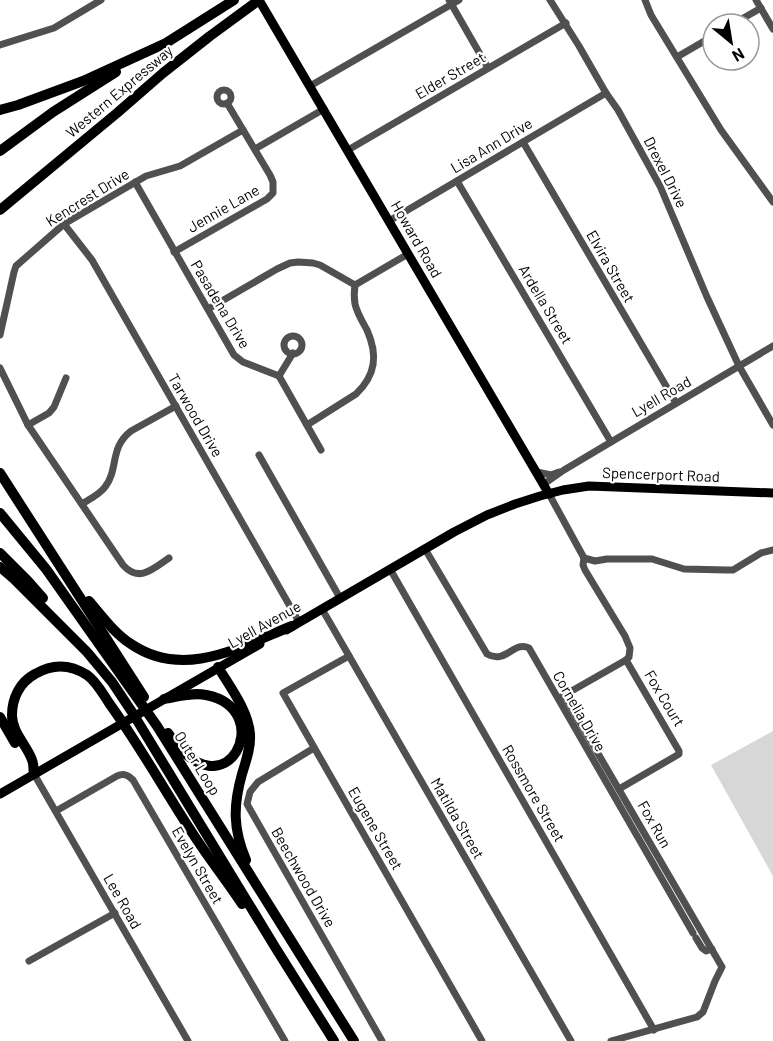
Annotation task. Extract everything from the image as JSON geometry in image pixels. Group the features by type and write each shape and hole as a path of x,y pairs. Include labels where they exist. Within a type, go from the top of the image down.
{"highway":[{"name":"Western Expressway","path":"0,110 83,81 165,43 234,0"},
{"name":"Western Expressway","path":"0,212 163,73 259,0"},
{"path":"0,151 78,96 165,43"},
{"path":"0,473 170,737 187,755 207,766 228,761 236,753 241,743 242,727 235,712 229,706 207,695 195,694 164,699"},
{"name":"Outer Loop","path":"0,513 53,578 157,726 354,1041"},
{"path":"0,553 28,581 87,652"},
{"name":"Outer Loop","path":"0,567 87,652 112,682 334,1041"},
{"path":"65,575 116,632 149,653 170,660 190,661 222,654 295,624"},
{"path":"34,774 32,760 20,740 12,719 12,708 16,695 22,684 40,671 59,666 79,670 92,679 115,711 206,854 261,933 275,947"},
{"path":"218,667 242,707 250,733 249,750 236,800 237,833 245,858 279,921"},
{"path":"0,717 34,774"},
{"path":"170,737 172,751"}],"main road":[{"name":"Howard Road","path":"259,0 549,494"},
{"name":"Spencerport Road","path":"549,494 589,486 773,493"},
{"name":"Lyell Avenue","path":"0,794 218,667 487,515 549,494"}],"street":[{"path":"0,45 54,28 102,0"},
{"path":"310,86 450,2 459,0"},
{"name":"Drexel Drive","path":"550,0 618,110 660,186 739,366 773,425"},
{"path":"645,0 651,15 721,130 773,202"},
{"path":"756,0 773,29"},
{"path":"450,2 488,68"},
{"path":"754,12 761,8"},
{"name":"Elder Street","path":"348,150 566,23"},
{"path":"677,57 701,43"},
{"name":"Lisa Ann Drive","path":"389,221 606,93"},
{"path":"227,103 255,149 324,109"},
{"name":"Kencrest Drive","path":"0,336 16,266 64,224 135,183 156,173 180,166 243,130"},
{"name":"Elvira Street","path":"523,142 676,403"},
{"name":"Jennie Lane","path":"174,252 273,194 273,182 255,149"},
{"name":"Ardella Street","path":"457,181 611,442"},
{"name":"Pasadena Drive","path":"135,183 234,355 239,360 279,376"},
{"name":"Tarwood Drive","path":"64,224 92,260 176,406 295,624"},
{"path":"355,285 408,254"},
{"path":"208,309 284,266 298,262 320,265 355,285"},
{"path":"307,425 356,394 362,389 371,373 374,351 355,305 355,285"},
{"name":"Lyell Road","path":"544,484 773,346"},
{"path":"293,353 279,376 321,450"},
{"path":"0,368 28,425 128,570 137,574 149,572 169,558"},
{"path":"28,425 49,413 54,407 66,378"},
{"path":"82,504 105,487 111,476 120,442 125,436 176,406"},
{"path":"259,455 340,598"},
{"name":"Lyell Road","path":"537,472 551,475 564,470"},
{"path":"549,494 584,558 585,570 630,648 629,657 626,660 561,697"},
{"name":"Cornelia Drive","path":"425,549 487,654 499,657 521,646 529,648 561,697 694,936 706,951 712,949"},
{"path":"584,558 595,561 652,559 684,569 733,570 760,554 773,550"},
{"name":"Rossmore Street","path":"390,569 654,1030"},
{"name":"Matilda Street","path":"322,609 571,1041"},
{"name":"Eugene Street","path":"349,656 283,693 482,1041"},
{"name":"Fox Court","path":"619,789 679,754 677,746 626,660"},
{"name":"Fox Run","path":"561,697 619,789 722,967 700,1015 654,1030"},
{"name":"Beechwood Drive","path":"314,748 258,782 250,792 248,804 382,1041"},
{"name":"Lee Road","path":"34,774 188,1041"},
{"name":"Evelyn Street","path":"56,811 121,774 133,780 285,1041"},
{"path":"28,961 115,913"},
{"path":"611,1041 654,1030"}],"shaded area":[{"path":"773,731 773,876 711,765"}]}
